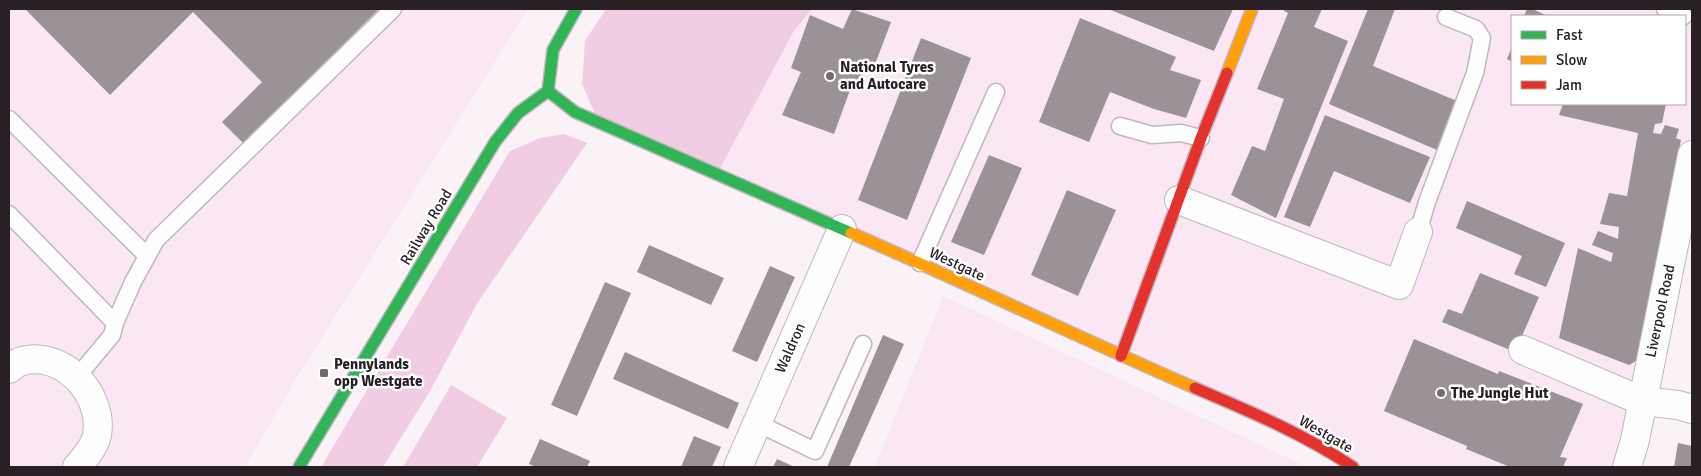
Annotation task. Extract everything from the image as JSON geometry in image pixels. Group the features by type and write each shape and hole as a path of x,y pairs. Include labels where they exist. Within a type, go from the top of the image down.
{"street":[{"path":"548,91 553,50 576,9"},
{"path":"1121,356 1201,138 1252,9"},
{"name":"Westgate","path":"548,91 575,112 920,263 1121,356 1267,419 1335,455 1353,467"},
{"name":"Railway Road","path":"299,467 495,142 518,113 548,91"},
{"name":"Liverpool Road","path":"1627,467 1692,155"},
{"path":"1179,200 1399,285 1418,232"},
{"name":"Waldron","path":"738,467 842,229"},
{"path":"1523,350 1642,401 1678,405 1692,409"},
{"path":"9,369 20,362 40,359 60,365 77,377 90,394 96,414 97,435 86,456 77,467"}],"lane":[{"path":"77,377 112,335 115,323 133,282 156,240 393,9"},
{"path":"1665,9 1681,15"},
{"path":"1418,232 1427,202 1475,73 1482,38 1476,29 1446,16"},
{"path":"920,263 996,92"},
{"path":"9,119 147,256"},
{"path":"1120,126 1152,135 1181,133 1201,138"},
{"path":"9,214 115,323"},
{"path":"757,423 815,450 863,344"}],"shaded area":[{"path":"9,9 528,9 296,379 245,467 9,467"},
{"path":"606,9 812,9 794,31 717,174 599,123 582,84 585,41"},
{"path":"812,9 1692,9 1692,155 1623,467 1353,467 717,174 794,31"},
{"path":"564,134 587,143 478,302 430,391 383,467 321,467 510,151 540,138"},
{"path":"943,296 1307,467 875,467"},
{"path":"451,385 507,418 477,467 403,467"}],"building":[{"path":"25,9 379,9 243,143 222,122 262,82 193,12 110,95"},
{"name":"National Tyres and Autocare","path":"852,9 891,22 874,67 865,64 859,81 854,79 834,134 782,115 801,72 791,68 810,15 843,29"},
{"path":"1108,9 1233,9 1214,51"},
{"path":"1285,9 1322,9 1314,27 1348,41 1276,218 1231,195 1252,146 1265,151 1284,99 1257,89 1288,13 1284,11"},
{"path":"1368,9 1395,9 1373,66 1457,101 1437,150 1329,104"},
{"path":"1527,9 1532,9 1546,15 1524,15"},
{"path":"1080,18 1176,57 1170,70 1201,80 1186,118 1154,109 1110,92 1089,142 1039,122"},
{"path":"921,38 971,58 907,220 858,200"},
{"path":"1511,49 1511,61 1507,59"},
{"path":"1563,105 1666,105 1662,123 1655,124 1653,133 1661,134 1665,125 1679,129 1676,138 1681,140 1636,361 1629,365 1559,338 1578,248 1611,262 1613,253 1592,245 1598,231 1618,239 1619,227 1600,224 1609,193 1627,196 1638,133 1559,115"},
{"path":"1325,115 1430,157 1410,203 1334,171 1310,227 1284,217"},
{"path":"989,155 1022,168 984,255 951,242"},
{"path":"1067,190 1116,210 1078,296 1031,275"},
{"path":"1467,201 1565,243 1546,287 1514,274 1522,256 1456,228"},
{"path":"649,245 724,278 711,305 637,272"},
{"path":"770,266 795,277 757,362 732,351"},
{"path":"1480,273 1539,297 1515,352 1442,322 1448,309 1462,314"},
{"path":"605,282 631,293 577,416 551,405"},
{"path":"883,335 904,344 849,467 827,467"},
{"path":"1414,339 1498,374 1499,371 1583,404 1560,457 1567,458 1563,467 1510,467 1466,449 1467,446 1384,411"},
{"path":"625,352 739,403 728,429 613,379"},
{"path":"694,436 721,447 712,467 681,467"},
{"path":"540,439 590,461 587,467 536,467 529,464"},
{"path":"1678,443 1692,446 1692,467 1674,467"},
{"path":"777,459 795,467 773,467"}],"traffic: fast":[{"path":"299,467 495,142 518,113 548,91 553,50 576,9"},
{"path":"548,91 575,112 851,233"}],"traffic: slow":[{"path":"1227,73 1252,9"},
{"path":"851,233 1195,388"}],"traffic: jam":[{"path":"1121,356 1201,138 1227,73"},
{"path":"1195,388 1256,414 1315,444 1353,467"}],"place":[{"name":"National Tyres and Autocare","path":"830,76"},
{"name":"Pennylands opp Westgate","path":"324,373"},
{"name":"The Jungle Hut","path":"1441,393"}]}
